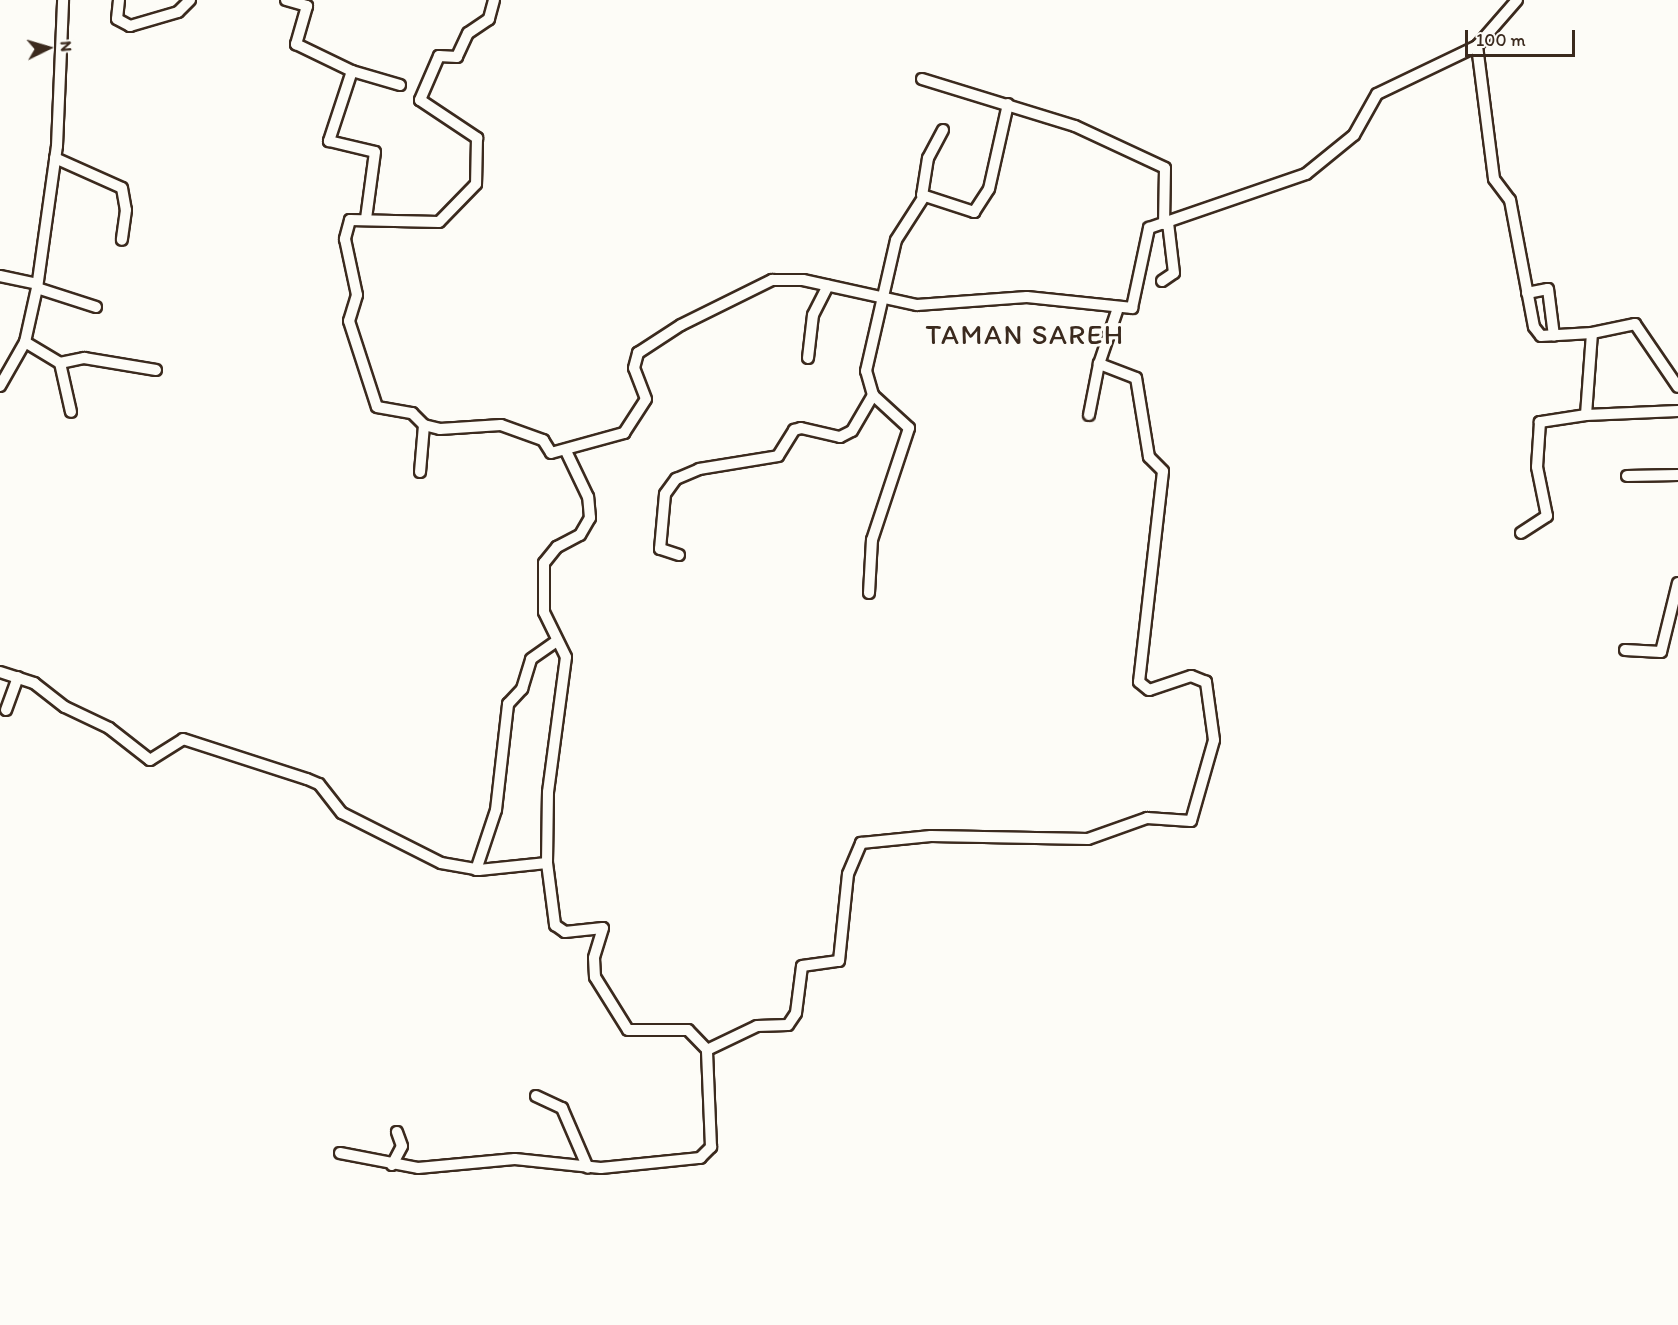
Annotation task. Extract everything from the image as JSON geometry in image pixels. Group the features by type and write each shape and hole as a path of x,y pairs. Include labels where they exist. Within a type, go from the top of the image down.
{"street":[{"path":"0,386 25,342 37,286 55,158 63,0"},
{"path":"119,0 117,19 130,26 178,12 190,0"},
{"path":"286,0 308,3 297,44 352,71 400,85"},
{"path":"494,0 489,19 468,33 457,57 440,55 420,100 477,138 476,184 439,222 352,219 345,235 349,276 357,295 350,324 376,406 412,413 424,425 451,430 501,425 543,440 550,453 610,439 632,425 646,399 634,358 673,329 772,280 828,286 941,307 1027,297 1129,310 1136,303 1147,231 1306,174 1354,135 1377,94 1477,46 1517,0"},
{"path":"1477,46 1494,179 1510,200 1536,332 1554,336 1592,333 1635,324 1678,387"},
{"path":"352,71 328,141 375,152 366,219"},
{"path":"922,79 1075,126 1165,168 1166,223 1174,273 1162,281"},
{"path":"923,198 964,211 981,209 1008,104"},
{"path":"869,593 872,540 909,428 873,395 865,379 896,240 923,198 927,158 943,130"},
{"path":"55,158 122,188 126,210 122,240"},
{"path":"0,276 37,286 96,307"},
{"path":"808,358 813,315 828,286"},
{"path":"1527,293 1548,289 1554,336"},
{"path":"1089,415 1099,364 1118,308"},
{"path":"1586,415 1592,333"},
{"path":"25,342 60,363 71,412"},
{"path":"60,363 78,357 156,370"},
{"path":"707,1050 757,1026 788,1025 796,1013 802,966 839,961 848,874 857,847 866,840 1088,839 1147,818 1187,823 1192,818 1214,740 1206,682 1191,676 1149,690 1139,682 1163,471 1149,458 1136,378 1099,364"},
{"path":"679,555 660,549 668,485 699,469 778,456 794,430 801,428 847,436 873,395"},
{"path":"1521,533 1547,516 1537,467 1540,422 1586,415 1678,411"},
{"path":"420,472 424,425"},
{"path":"340,1153 392,1165 474,1167 515,1159 588,1168 700,1158 710,1151 707,1050 688,1030 628,1030 595,977 594,958 603,928 564,932 555,925 547,863 548,792 566,657 555,642 544,612 544,563 557,547 580,535 591,518 588,497 566,451"},
{"path":"1627,476 1678,475"},
{"path":"1625,650 1661,652 1678,583"},
{"path":"476,870 496,810 509,701 522,689 531,659 555,642"},
{"path":"0,672 18,677 109,728 150,760 183,739 307,778 320,784 342,813 441,862 476,870 547,863"},
{"path":"6,710 18,677"},
{"path":"536,1096 562,1108 588,1168"},
{"path":"392,1165 402,1146 397,1132"}],"district":[{"name":"TAMAN SAREH","path":"1025,334"}]}
